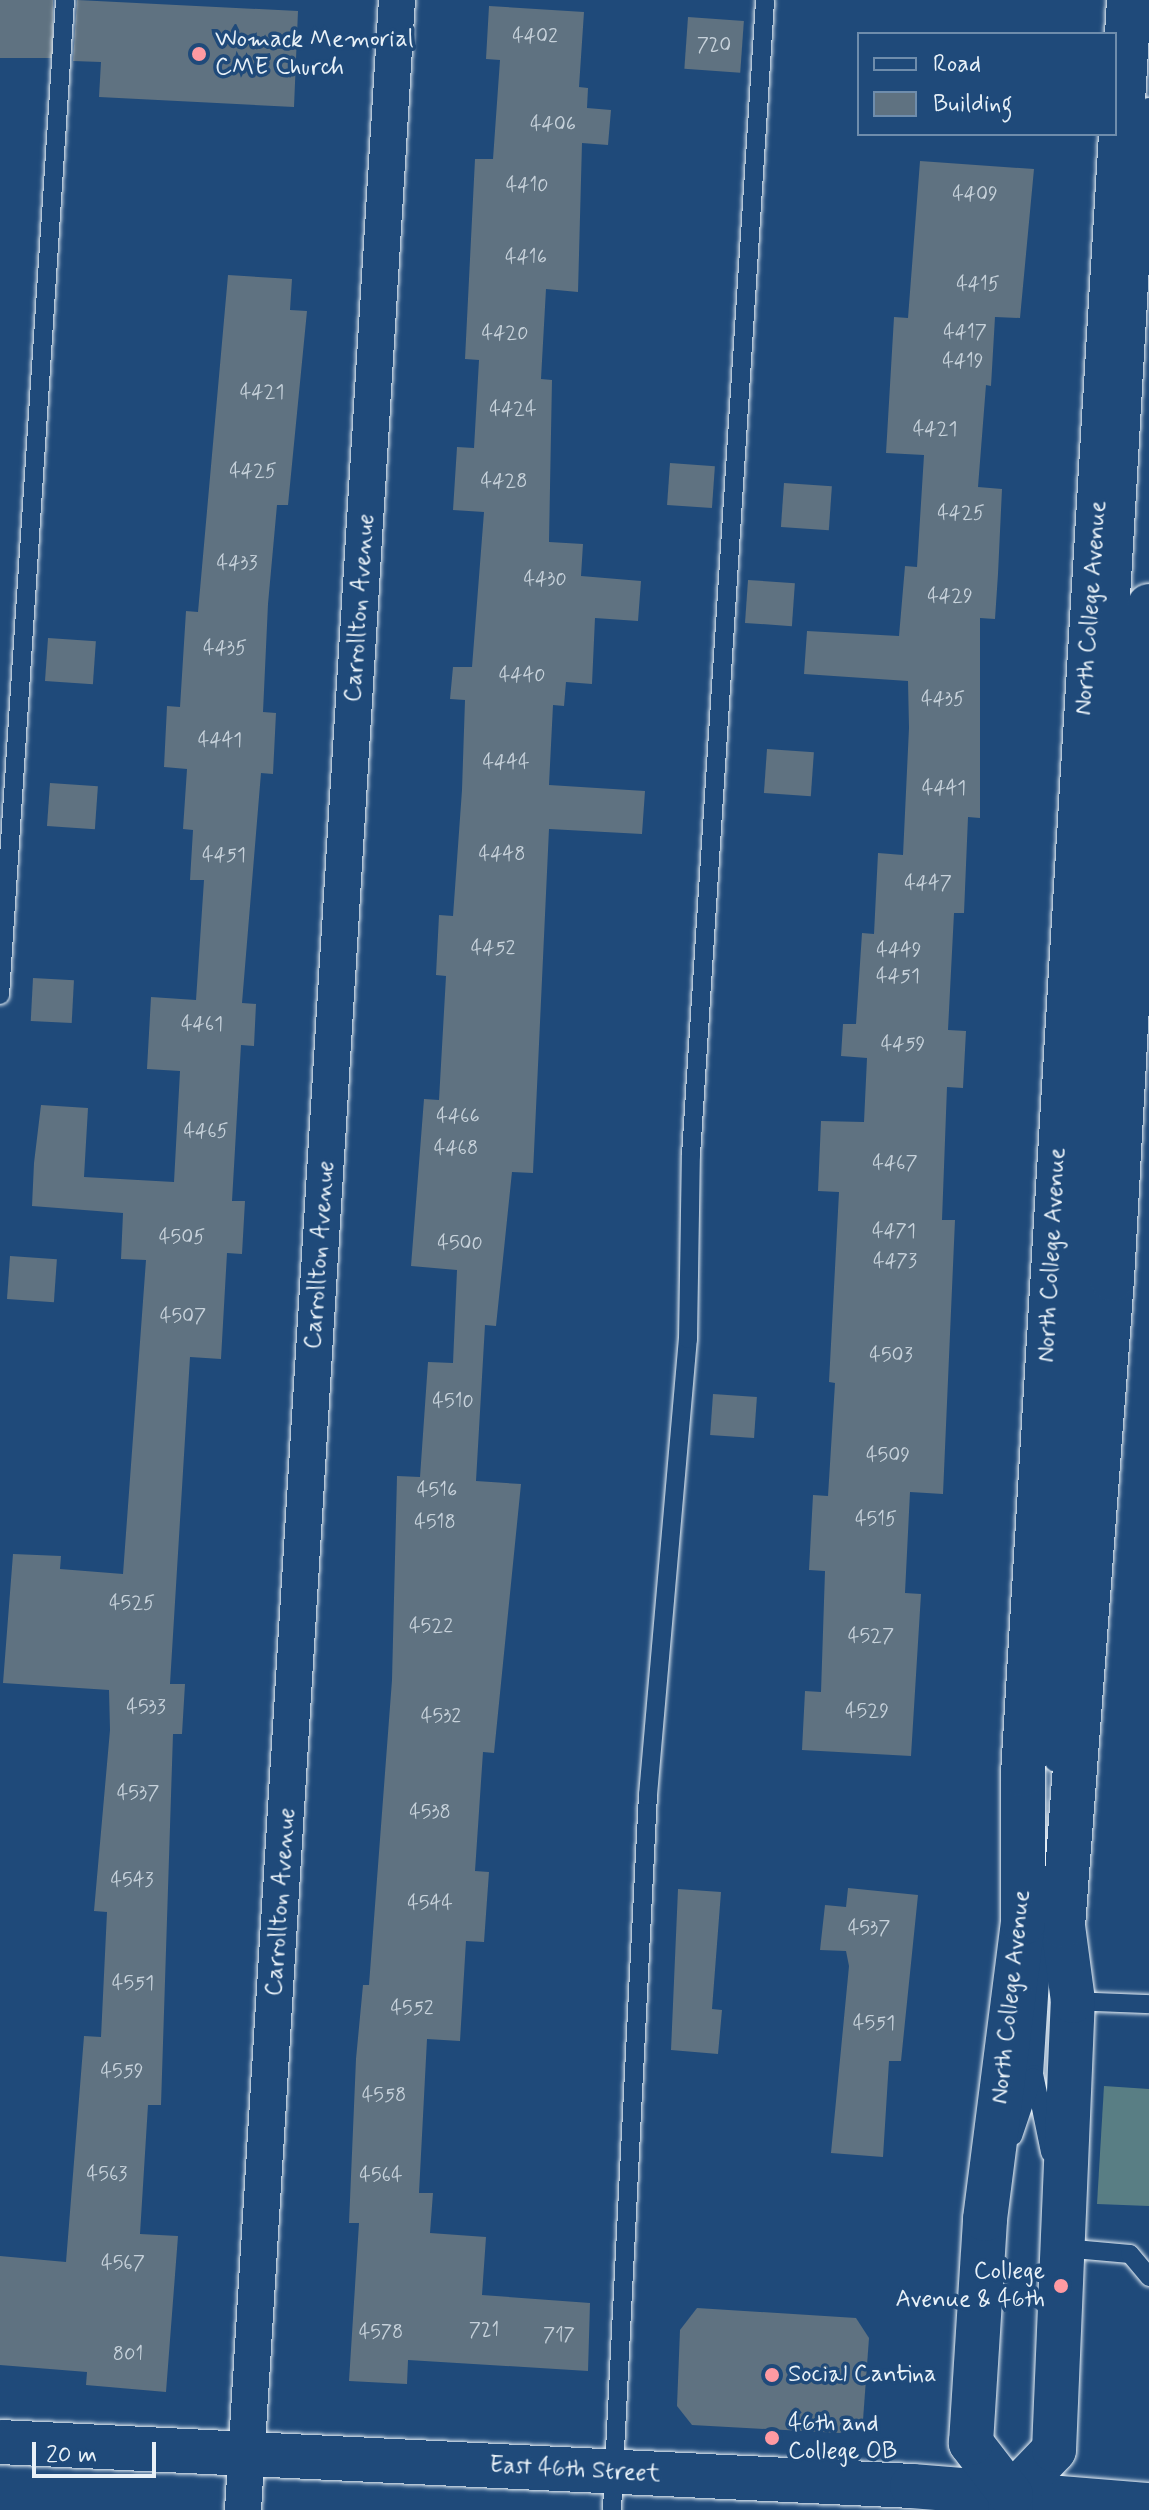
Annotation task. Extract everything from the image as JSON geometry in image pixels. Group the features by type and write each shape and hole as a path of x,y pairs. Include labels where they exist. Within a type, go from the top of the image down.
{"main road":[{"name":"North College Avenue","path":"1129,0 1024,1759 1023,1923 985,2219 971,2443 1011,2502 1054,2450 1073,2001 1063,1926 1112,1279 1149,606"},
{"name":"East 46th Street","path":"0,2442 247,2456 613,2490 1149,2505"}],"street":[{"name":"Carrollton Avenue","path":"243,2510 397,0"}],"lane":[{"path":"0,995 65,0"},
{"path":"613,2490 648,1795 688,1339 691,1155 765,0"},
{"name":"North College Avenue","path":"1034,2074 1149,107"},
{"path":"1073,2001 1149,2004"},
{"path":"985,2219 1034,2074"},
{"path":"1034,2074 1064,2236 1130,2254 1149,2277"}],"green space":[{"path":"1104,2086 1149,2089 1149,2206 1097,2204"}],"building":[{"path":"0,0 53,0 53,58 0,58"},
{"name":"Womack Memorial CME Church","path":"77,0 298,11 294,107 99,97 101,62 73,61"},
{"path":"489,6 584,12 579,87 588,88 587,108 611,110 608,145 582,143 578,292 546,289 541,379 552,380 549,542 583,544 581,576 641,581 638,621 595,618 592,684 566,682 564,706 553,705 549,785 645,791 642,834 549,829 533,1173 512,1172 496,1326 485,1325 476,1481 521,1484 494,1753 483,1752 475,1871 489,1872 484,1942 466,1941 460,2041 427,2039 419,2193 433,2193 430,2233 486,2237 482,2295 590,2303 588,2371 408,2360 407,2384 349,2381 359,2223 349,2223 356,2059 363,1985 369,1985 392,1680 397,1476 420,1477 428,1362 453,1363 457,1270 411,1266 424,1099 439,1100 446,976 436,975 439,915 453,916 462,790 465,700 450,699 453,667 472,667 484,512 453,510 457,447 474,448 479,360 465,359 475,159 493,159 500,60 486,59"},
{"path":"688,17 744,21 740,73 684,69"},
{"path":"920,161 1034,169 1020,318 995,317 991,386 986,385 978,487 1002,489 998,574 995,619 980,618 980,818 968,817 964,913 954,913 948,1030 966,1031 963,1088 947,1087 942,1220 955,1220 943,1494 910,1492 905,1593 921,1594 911,1756 802,1750 805,1691 821,1692 825,1571 809,1570 813,1495 828,1496 835,1383 829,1382 839,1192 818,1191 821,1121 864,1122 867,1058 841,1056 843,1024 856,1024 862,933 874,934 878,853 903,855 909,728 908,681 804,674 807,631 899,636 905,566 917,567 924,455 886,453 894,317 908,318"},
{"path":"228,275 292,279 290,310 307,311 288,505 277,505 268,604 263,712 276,713 273,774 261,773 242,1003 256,1004 254,1046 241,1045 232,1201 245,1201 242,1254 227,1253 221,1359 190,1357 170,1684 185,1684 182,1734 173,1734 161,2105 148,2105 140,2234 178,2236 166,2392 86,2385 87,2372 0,2365 0,2256 66,2262 84,2036 101,2037 107,1912 94,1911 110,1730 109,1690 3,1683 13,1554 61,1556 60,1569 123,1574 146,1260 121,1259 123,1213 32,1206 34,1163 41,1105 88,1108 84,1177 174,1182 180,1071 147,1069 151,997 196,1000 204,880 190,880 193,830 183,829 187,769 164,767 167,706 180,707 186,611 198,612"},
{"path":"670,463 715,466 712,508 667,505"},
{"path":"784,483 832,486 829,530 781,527"},
{"path":"748,580 795,583 792,626 745,623"},
{"path":"48,638 96,641 93,684 45,681"},
{"path":"767,749 814,752 811,796 764,793"},
{"path":"50,783 98,786 95,829 47,826"},
{"path":"33,978 74,980 72,1023 31,1021"},
{"path":"10,1256 57,1259 54,1302 7,1299"},
{"path":"713,1394 757,1397 754,1438 710,1435"},
{"path":"848,1888 918,1895 901,2061 889,2061 883,2157 831,2153 849,1966 846,1951 820,1950 825,1905 846,1907"},
{"path":"678,1889 721,1892 712,2009 722,2010 718,2054 671,2050"},
{"name":"Social Cantina","path":"697,2308 856,2318 869,2338 863,2420 840,2433 692,2425 677,2406 680,2330"}],"place":[{"name":"Womack Memorial CME Church","path":"199,54"},
{"name":"College Avenue & 46th","path":"1061,2286"},
{"name":"Social Cantina","path":"772,2375"},
{"name":"46th and College OB","path":"772,2438"}]}
